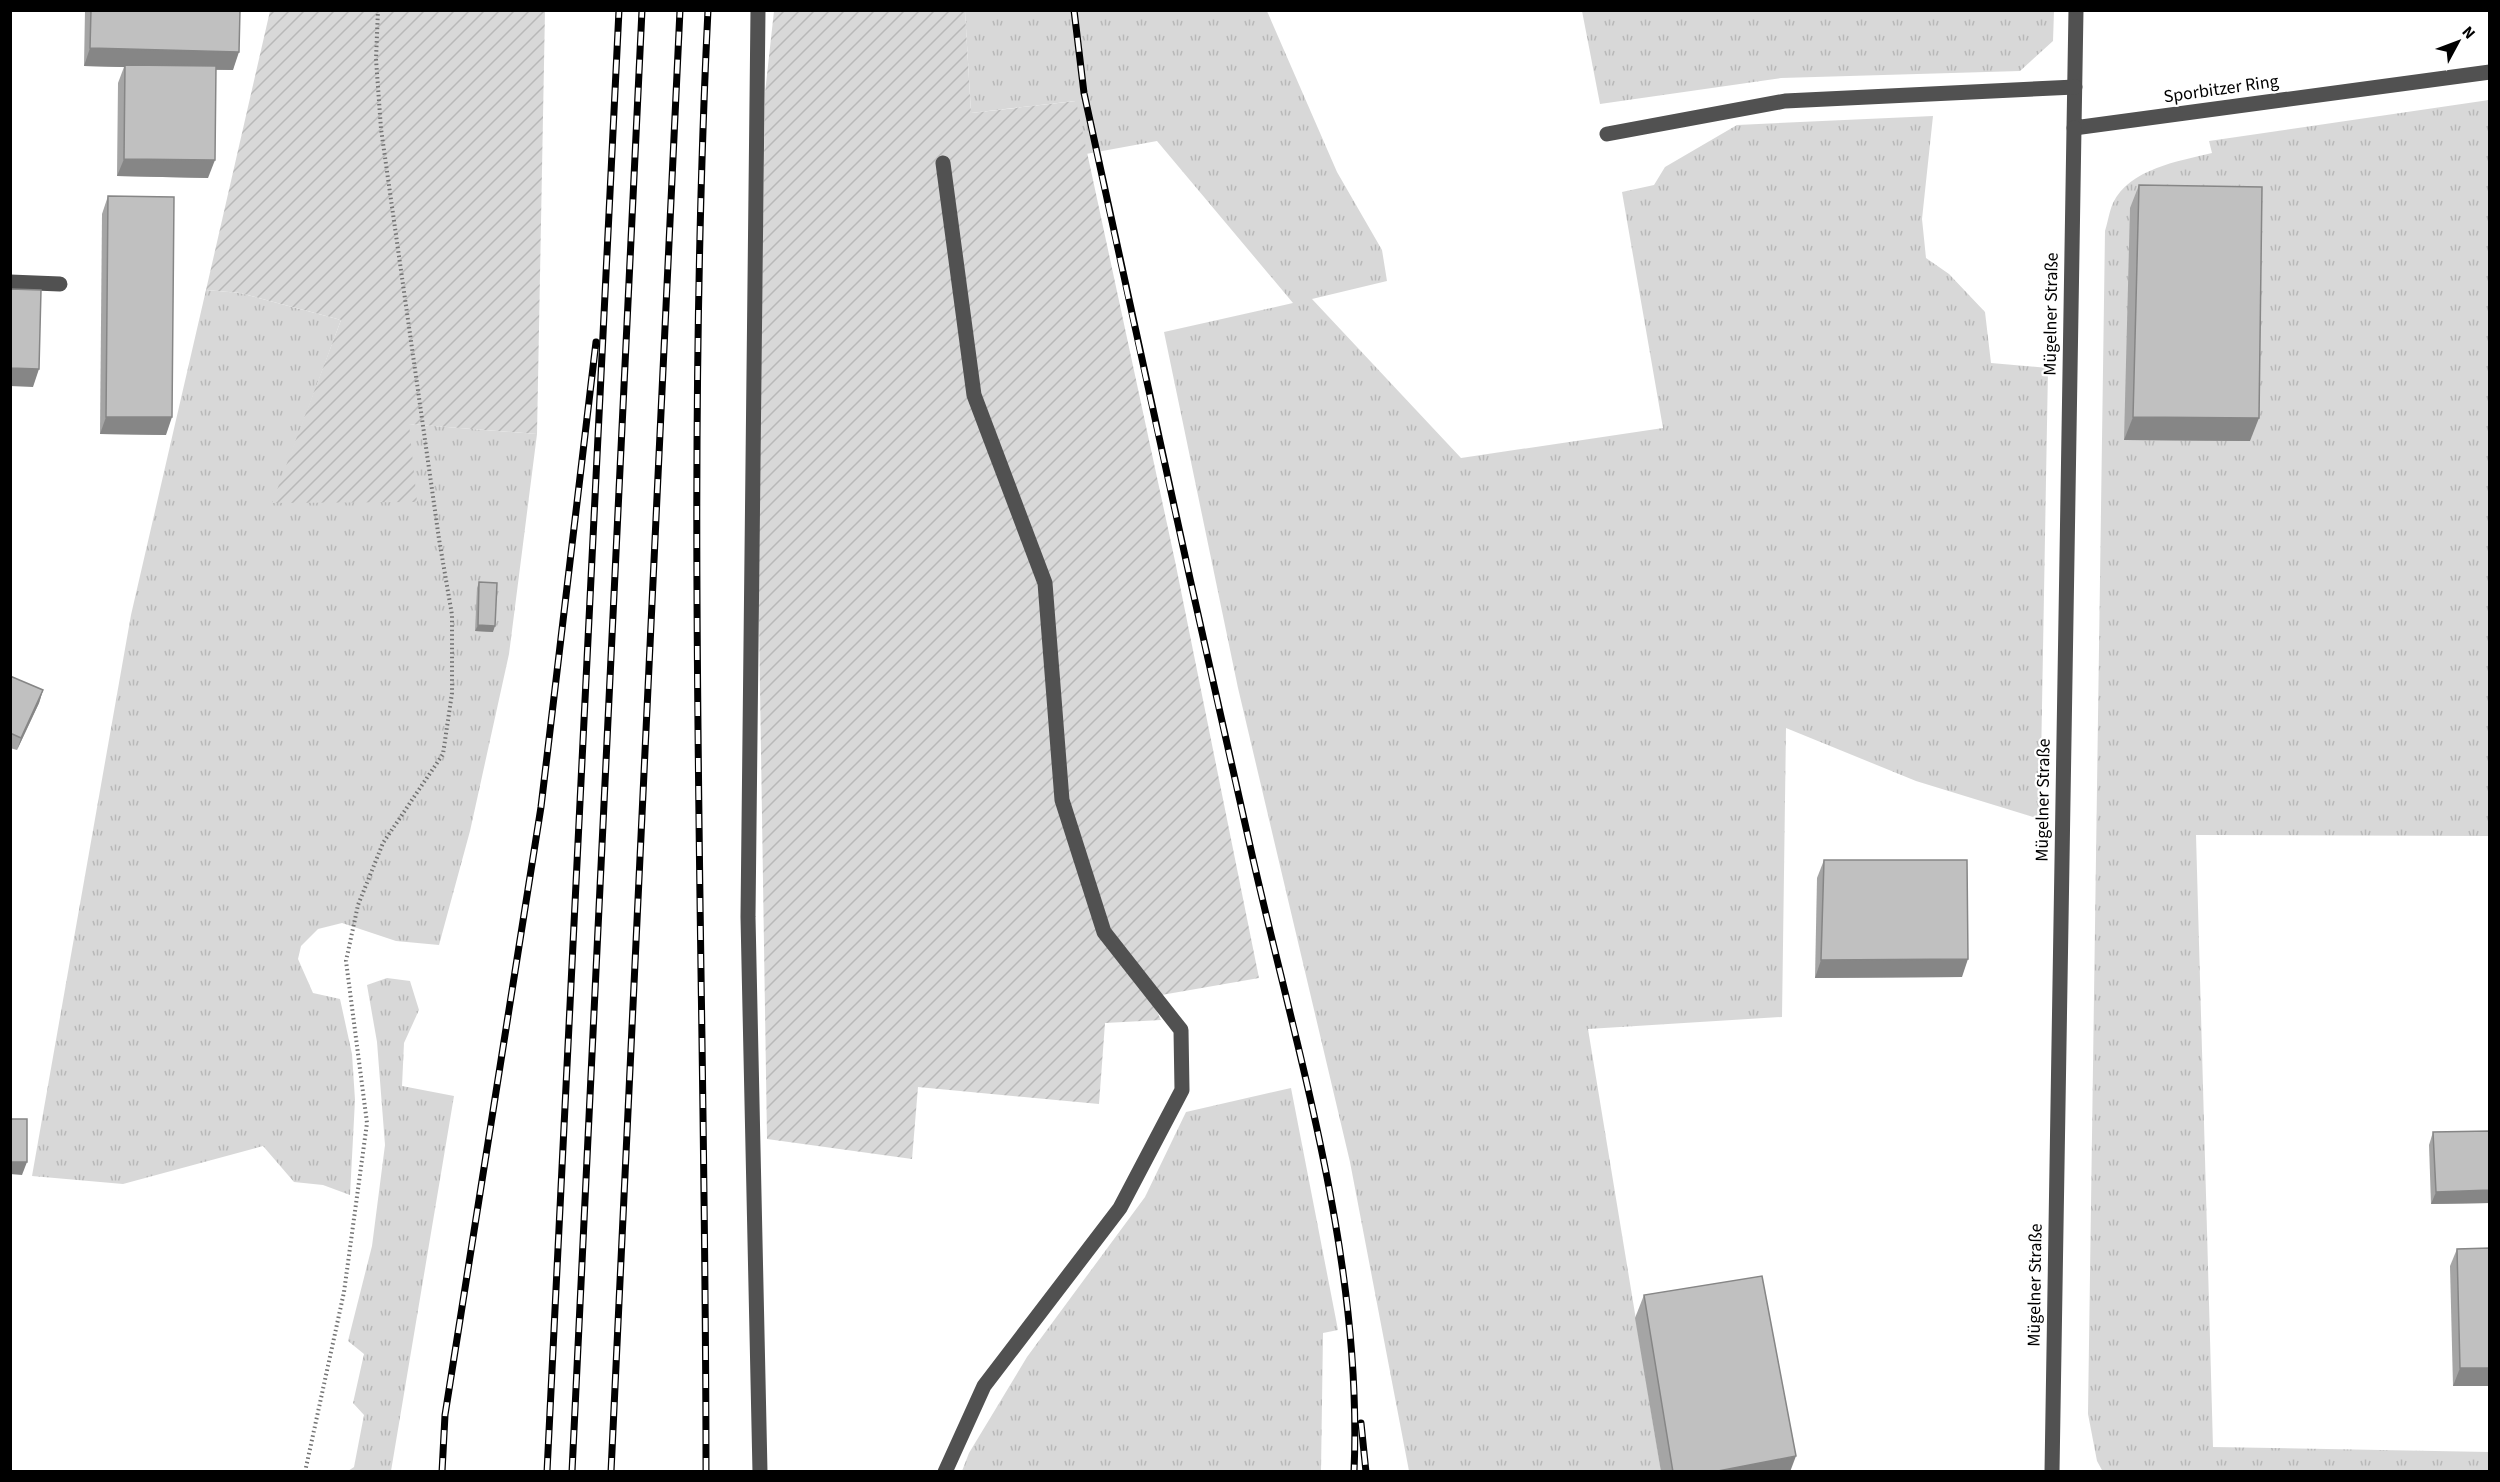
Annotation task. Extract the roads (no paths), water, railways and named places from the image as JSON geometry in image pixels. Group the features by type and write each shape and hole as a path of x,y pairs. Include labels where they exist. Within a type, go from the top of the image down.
{"street":[{"path":"758,10 748,917 760,1472"},
{"path":"2074,128 2076,10"},
{"name":"Sporbitzer Ring","path":"2074,128 2490,72"},
{"path":"1607,134 1785,101 2074,87"},
{"name":"Mügelner Straße","path":"2052,1472 2074,128"},
{"path":"943,163 974,395 1045,583 1062,800 1104,932 1181,1030 1182,1090 1120,1208 984,1386 945,1472"},
{"path":"10,282 60,284"}],"railway":[{"path":"547,1472 619,10"},
{"path":"572,1472 642,10"},
{"path":"611,1472 680,10"},
{"path":"706,1472 697,558 701,193 708,10"},
{"path":"1074,10 1084,93 1125,285 1231,763 1308,1086 1324,1163 1338,1240 1348,1317 1354,1394 1354,1472"},
{"path":"442,1472 445,1415 541,807 596,342"},
{"path":"1361,1423 1366,1472"}]}
